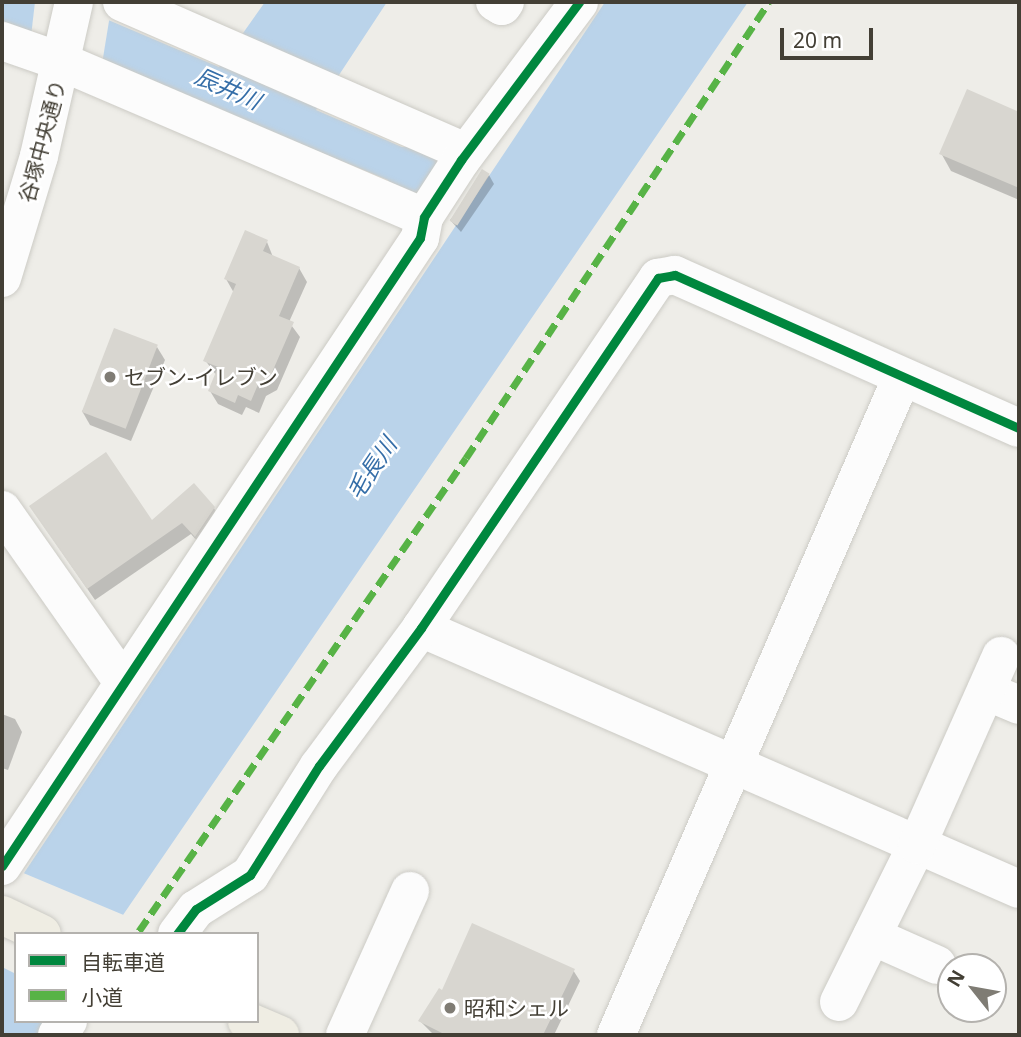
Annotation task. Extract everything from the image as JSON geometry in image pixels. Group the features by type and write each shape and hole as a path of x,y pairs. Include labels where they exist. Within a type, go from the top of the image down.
{"main road":[{"path":"2,915 38,932"},
{"path":"252,1023 280,1035"}],"street":[{"name":"谷塚中央通り","path":"2,278 63,58 74,2"},
{"path":"495,2 502,6 505,2"},
{"path":"2,866 122,681 420,238 426,214 463,156 498,116 579,2"},
{"path":"146,6 229,48 333,93 463,156"},
{"path":"2,41 63,58 426,214"},
{"path":"179,932 196,909 250,875 319,766 421,628 658,278 675,275 1019,428"},
{"path":"616,1035 902,377"},
{"path":"2,510 122,681"},
{"path":"421,628 1019,889"},
{"path":"839,1002 917,845 1003,698 1001,656"},
{"path":"345,1035 410,891"},
{"path":"872,936 937,965"}],"water":[{"name":"辰井川","path":"2,2 66,2 219,67 265,2 387,2 316,110 402,147 417,147 445,158 418,200 390,188 388,180 2,22"},
{"name":"毛長川","path":"605,2 748,2 111,932 14,932 14,1023 46,1023 37,1035 2,1035 2,906"}],"pier":[{"path":"35,2 75,2 110,15 102,64 31,36"},
{"path":"21,872 126,916 115,932 14,932 14,973 2,967 2,900"}],"building":[{"path":"967,89 1019,112 1019,188 939,154"},
{"path":"482,169 490,174 457,226 450,221"},
{"path":"245,230 268,240 263,251 300,267 279,316 294,322 270,377 259,382 251,401 238,395 235,403 208,391 218,367 203,361 236,284 224,279"},
{"path":"114,328 158,345 126,429 82,412"},
{"path":"106,452 152,520 194,483 215,507 195,537 182,523 87,589 29,506"},
{"path":"472,923 575,969 543,1035 446,1035 418,1021 439,988 442,990"}],"marked path":[{"path":"139,931 466,458 769,2"}],"cycle path":[{"path":"2,866 420,238 424,217 461,160 579,2"},
{"path":"179,932 196,909 250,875 319,766 421,628 658,278 675,275 1019,428"}],"place":[{"name":"セブン-イレブン","path":"110,377"},
{"name":"昭和シェル","path":"450,1008"}]}
